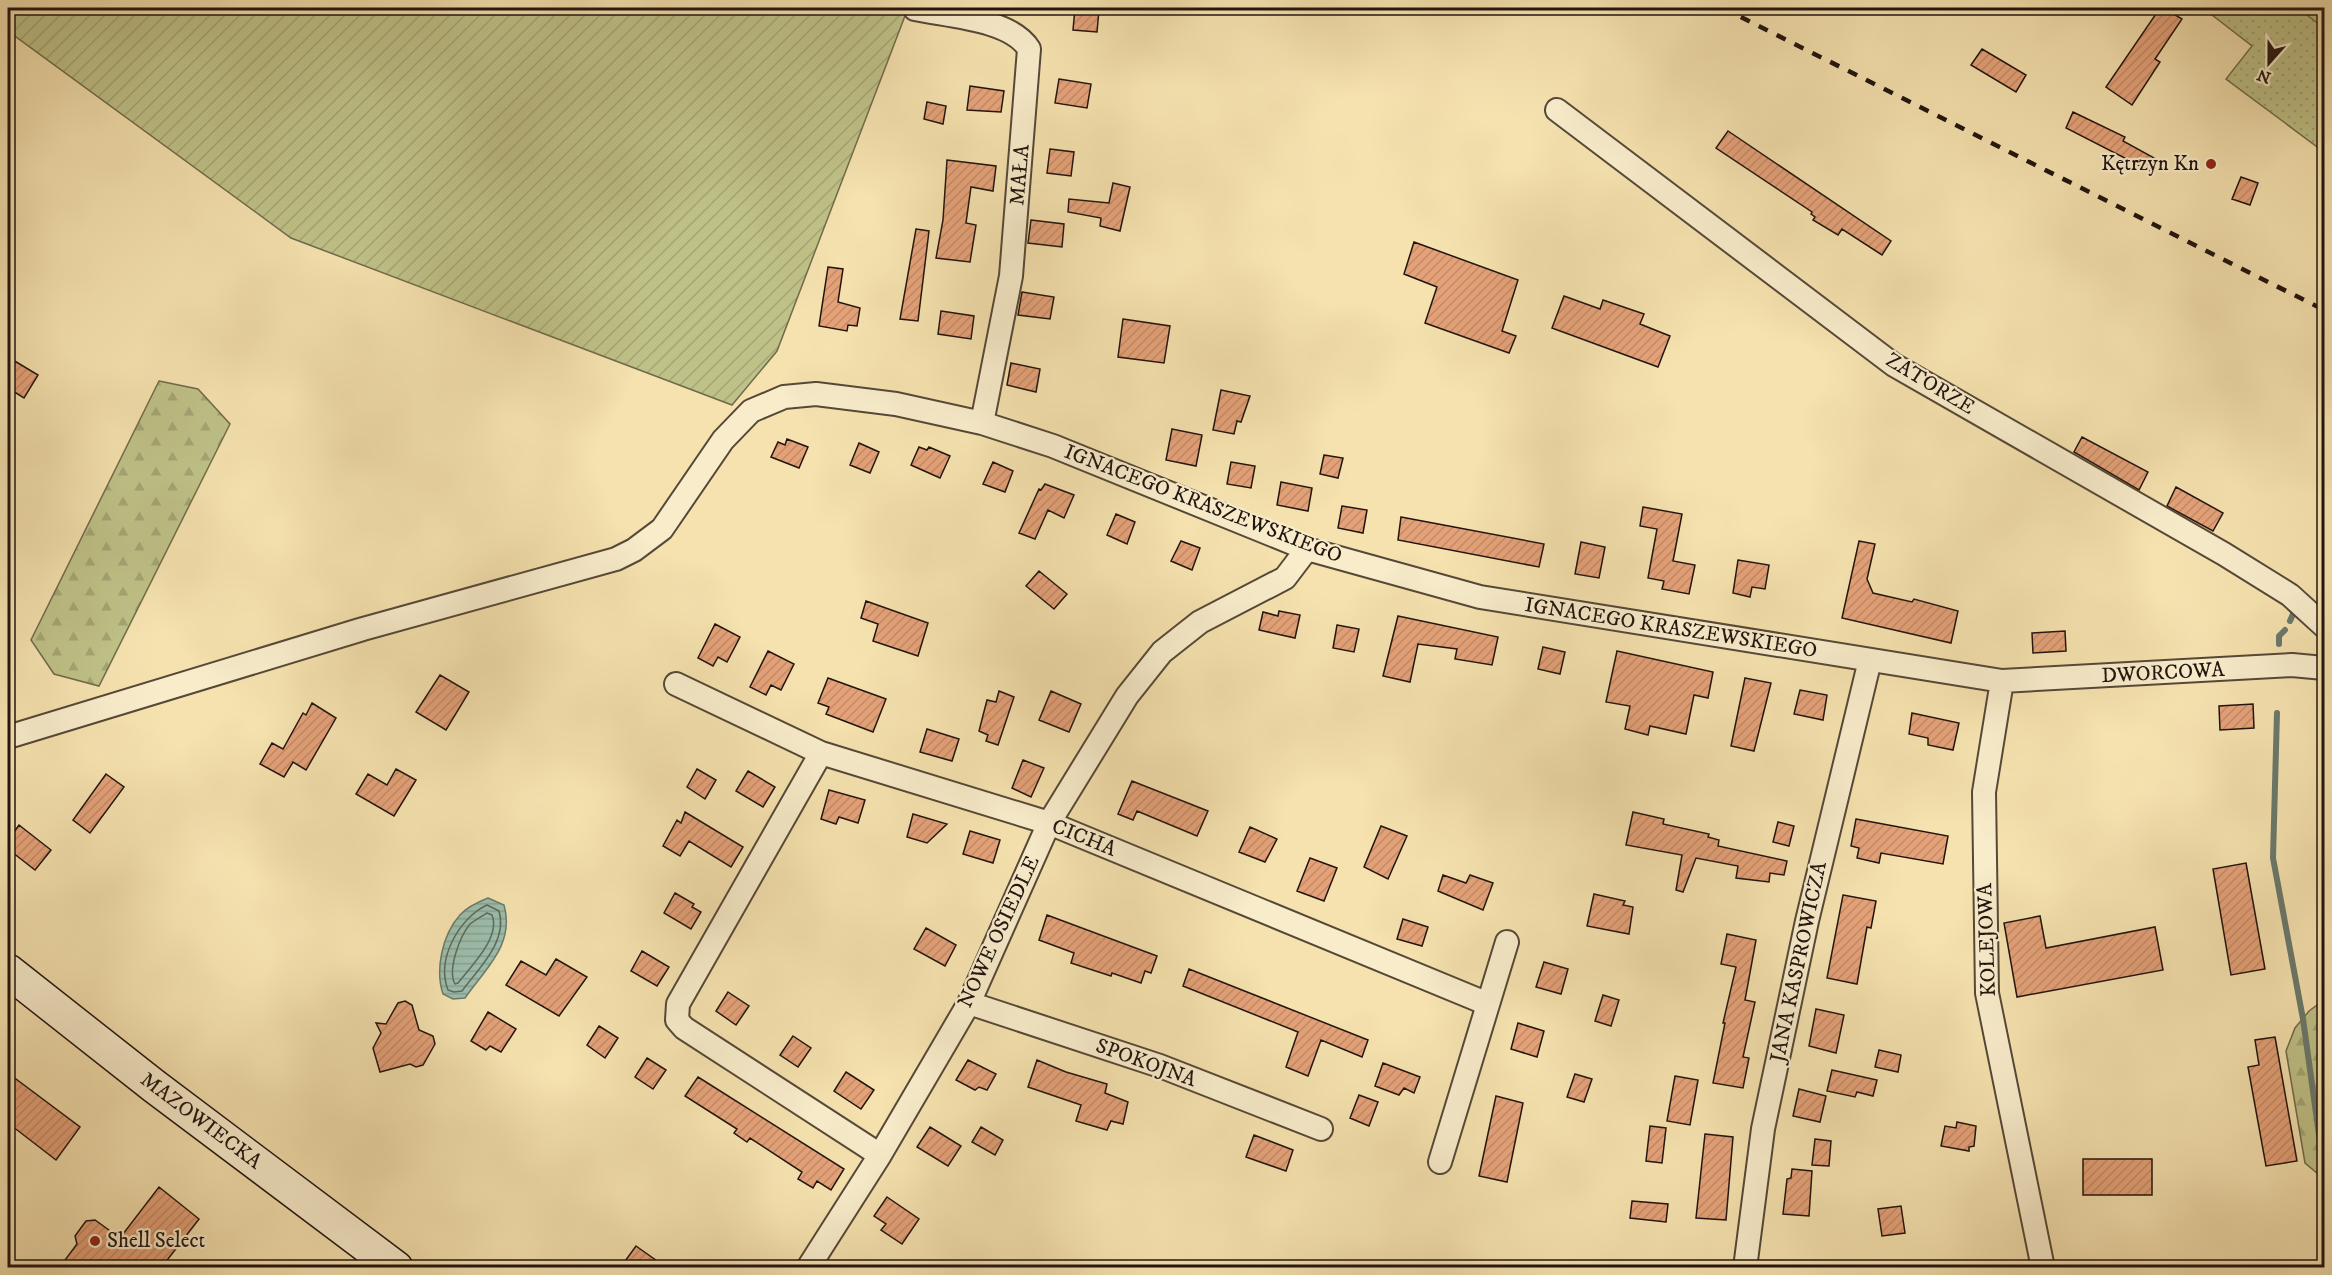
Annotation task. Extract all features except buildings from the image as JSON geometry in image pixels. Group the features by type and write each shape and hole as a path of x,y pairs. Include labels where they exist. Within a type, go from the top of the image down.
{"main road":[{"name":"MAZOWIECKA","path":"8,972 163,1093 396,1268"}],"street":[{"name":"MAŁA","path":"915,9 1007,28 1023,39 1029,48 1011,276 982,423"},
{"name":"ZATORZE","path":"1557,110 1894,365 2224,554 2290,595 2325,626"},
{"name":"IGNACEGO KRASZEWSKIEGO","path":"8,737 363,629 616,559 649,540 662,529 733,428 760,405 796,395 816,394 896,404 982,423 1053,446 1307,549 1480,597 2002,681"},
{"name":"NOWE OSIEDLE","path":"808,1268 880,1155 969,1003 1049,824 1127,696 1162,652 1200,622 1285,578 1307,549"},
{"name":"JANA KASPROWICZA","path":"1745,1268 1763,1129 1807,921 1870,660"},
{"name":"DWORCOWA","path":"2002,681 2292,665 2325,668"},
{"name":"KOLEJOWA","path":"2002,681 1984,792 1986,993 2043,1268"},
{"name":"CICHA","path":"675,684 821,753 1049,824 1488,1004"},
{"path":"821,753 678,1004 677,1020 684,1028 880,1155"},
{"path":"1440,1162 1508,942"},
{"name":"SPOKOJNA","path":"969,1003 1160,1066 1321,1129"}],"green space":[{"path":"8,8 908,8 777,351 732,405 291,238 8,31"},
{"path":"2203,8 2324,8 2324,152 2226,79 2252,46"},
{"path":"2298,8 2324,8 2324,28"},
{"path":"159,381 198,389 230,424 99,686 54,674 31,640"},
{"path":"2324,1000 2324,1179 2305,1163 2286,1051 2295,1028 2309,1011"}],"water":[{"path":"488,898 504,905 506,932 502,944 465,998 453,999 443,994 441,985 440,964 445,942 460,915 469,907"}],"waterway":[{"path":"2290,621 2293,614"},
{"path":"2279,644 2279,636 2285,630"},
{"path":"2277,713 2273,858 2303,1019 2324,1171"}],"railway":[{"path":"1723,8 2324,310"}],"place":[{"name":"Kętrzyn Kn","path":"2211,164"},
{"name":"Shell Select","path":"95,1241"}]}
